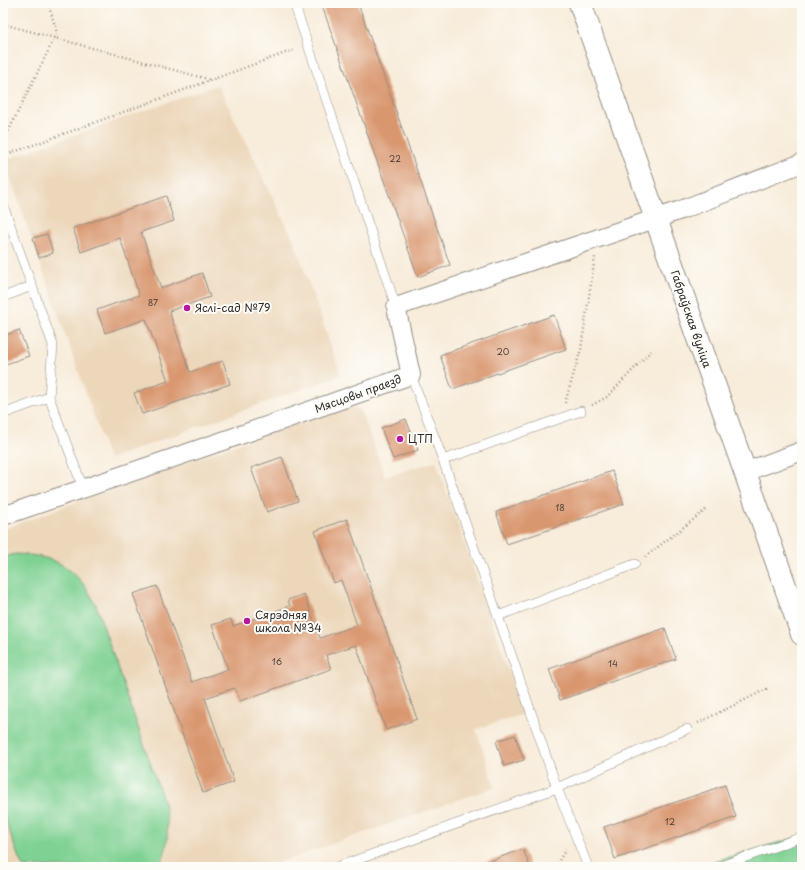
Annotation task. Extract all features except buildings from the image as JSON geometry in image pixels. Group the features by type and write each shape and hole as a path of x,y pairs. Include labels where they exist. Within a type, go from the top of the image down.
{"main road":[{"name":"Габраўская вуліца","path":"580,3 802,634"}],"street":[{"path":"396,307 597,239 802,163"},
{"name":"Мясцовы праезд","path":"3,516 411,375 396,307"},
{"path":"745,472 802,451"}],"lane":[{"path":"294,3 396,307"},
{"path":"3,205 52,345 49,397 83,488"},
{"path":"3,297 32,286"},
{"path":"411,375 443,460 557,788 588,867"},
{"path":"3,414 49,397"},
{"path":"443,460 581,411"},
{"path":"498,616 635,564"},
{"path":"337,867 557,788 687,729"},
{"path":"718,867 802,837"}],"path":[{"path":"3,142 57,33 48,3"},
{"path":"3,24 212,80"},
{"path":"3,156 308,45"},
{"path":"560,419 581,349 597,239"},
{"path":"581,411 607,397 651,351"},
{"path":"635,564 707,509"},
{"path":"687,729 769,688"},
{"path":"555,867 575,834"}],"shaded area":[{"name":"Яслі-сад №79","path":"218,85 294,241 341,375 109,459 4,160"},
{"name":"Сярэдняя школа №34","path":"347,406 360,409 385,477 436,461 524,714 476,729 495,787 266,867 3,867 3,529 209,454"}],"green space":[{"path":"16,554 44,558 65,566 89,592 96,605 164,803 167,819 167,844 158,867 23,867 18,856 3,813 3,557"},
{"path":"802,836 802,867 695,867"}],"place":[{"name":"Яслі-сад №79","path":"187,308"},
{"name":"ЦТП","path":"400,439"},
{"name":"Сярэдняя школа №34","path":"247,621"}]}
